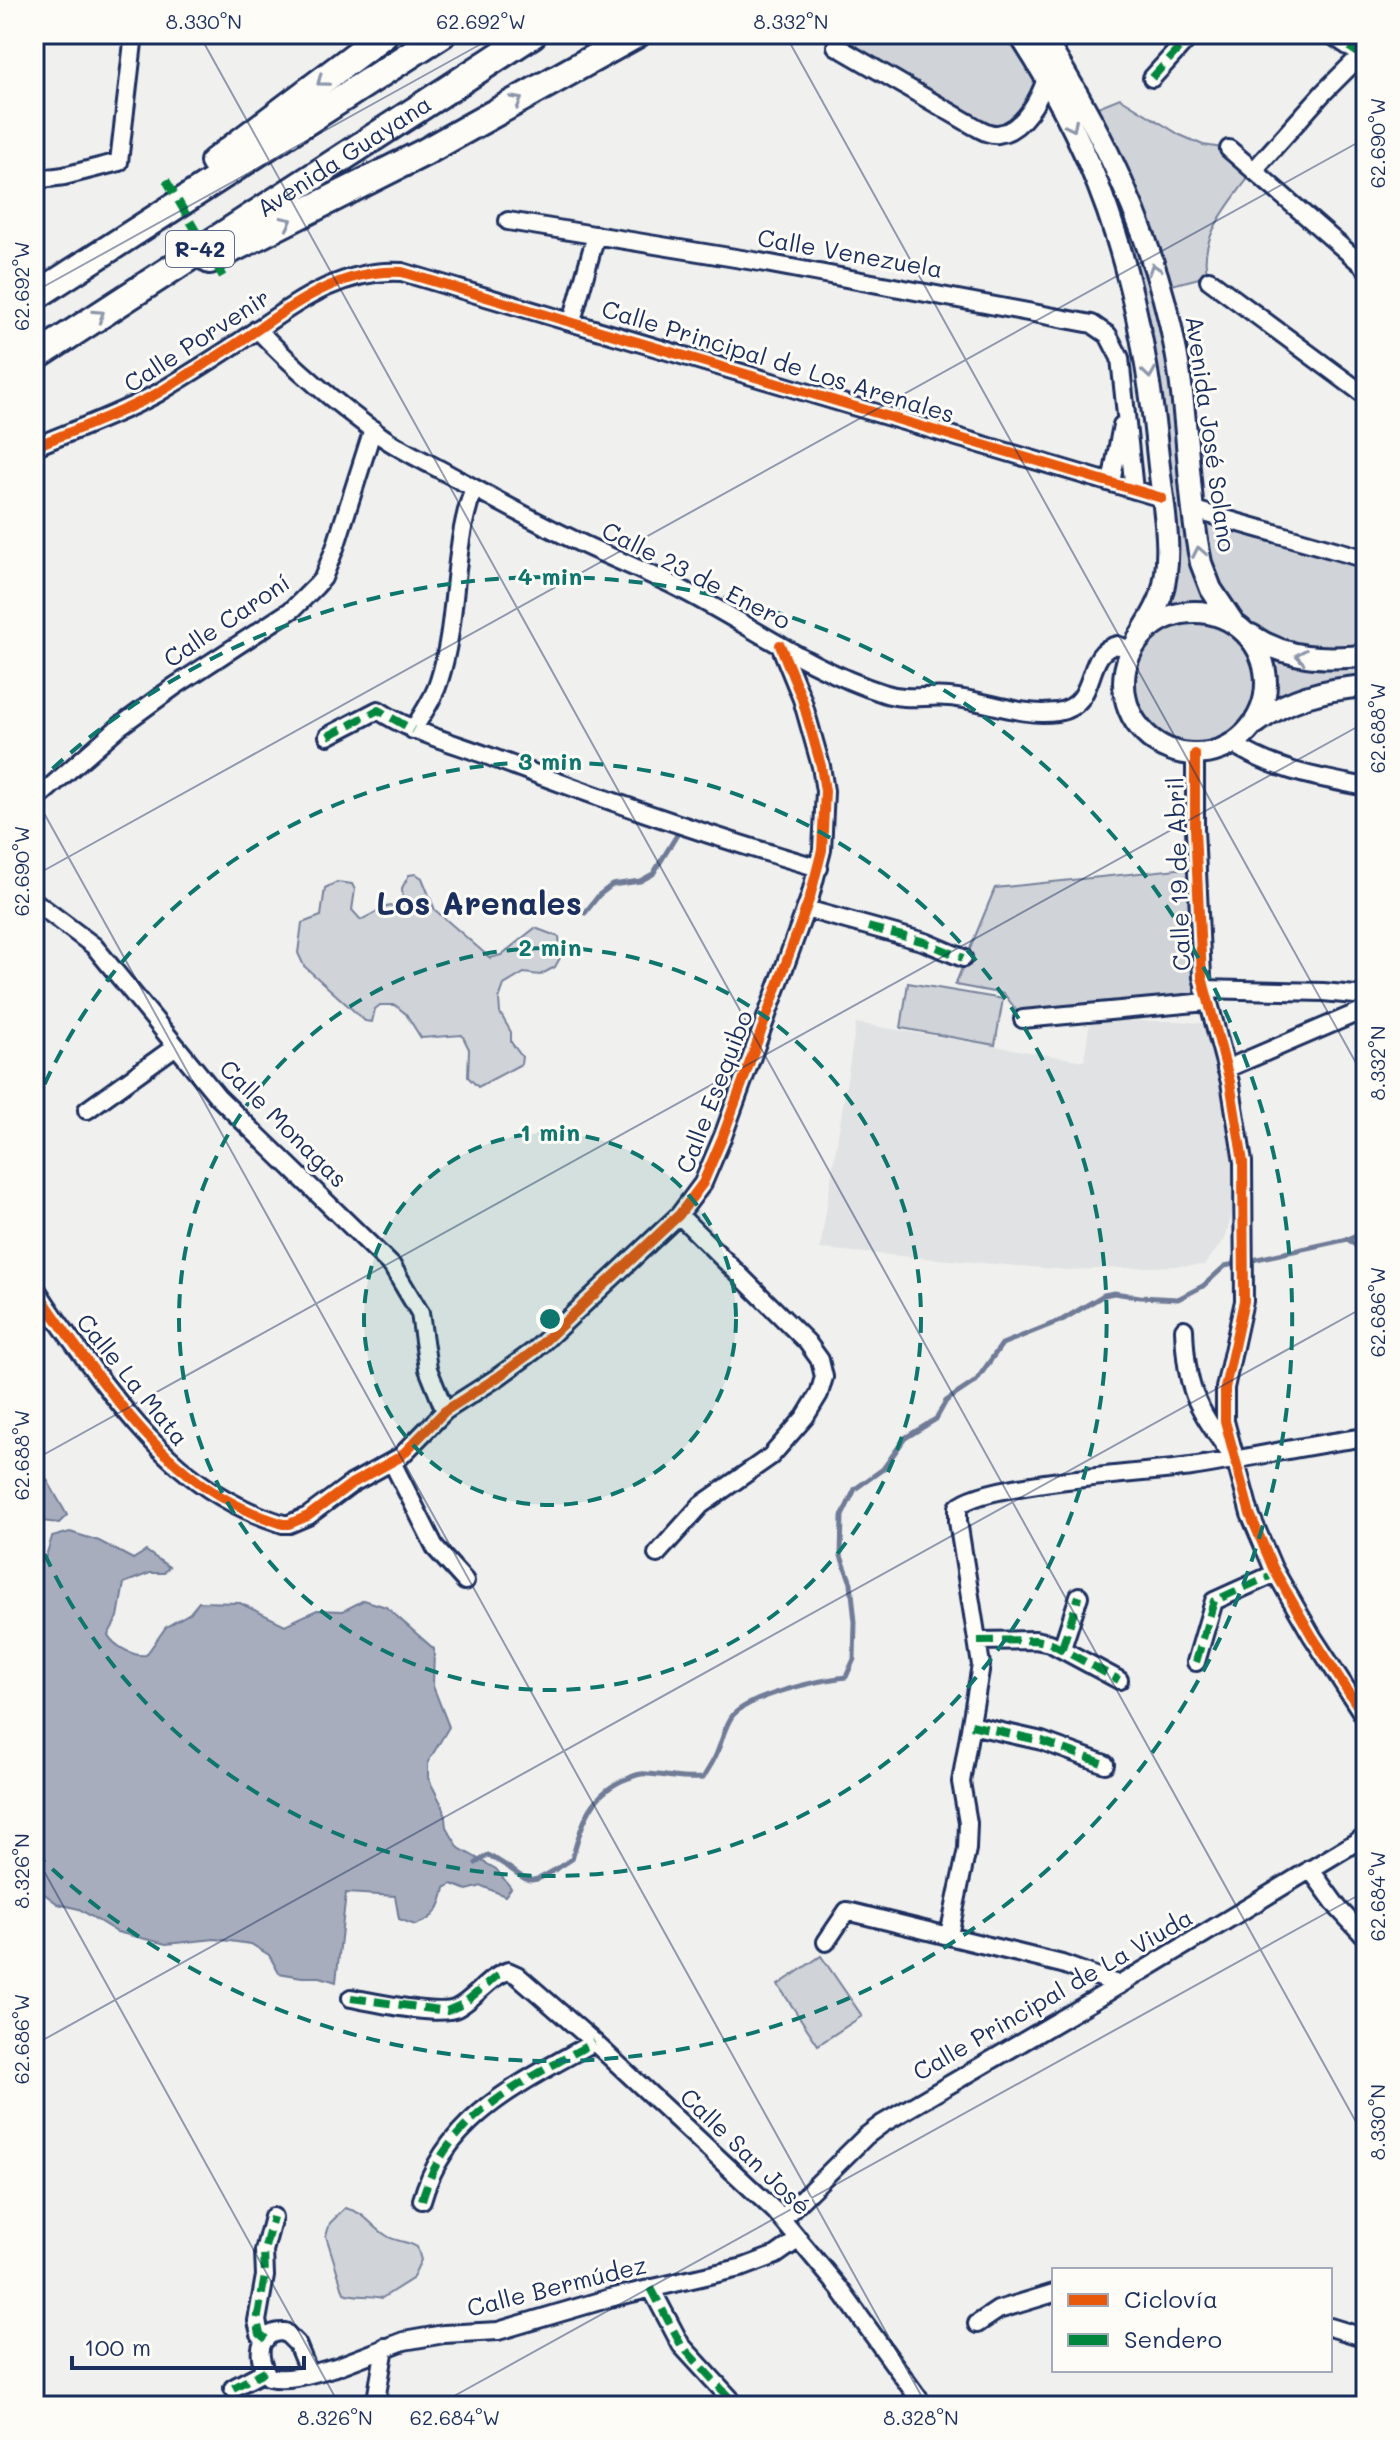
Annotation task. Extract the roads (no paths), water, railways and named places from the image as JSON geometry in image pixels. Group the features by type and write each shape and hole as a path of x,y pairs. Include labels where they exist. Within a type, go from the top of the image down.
{"main road":[{"path":"115,245 166,198 384,34"},
{"name":"Avenida Guayana","path":"34,297 442,34"},
{"name":"Avenida Guayana","path":"34,358 533,34"},
{"path":"140,289 188,270 425,152 637,34"}],"street":[{"path":"34,180 119,162 134,34"},
{"path":"1019,34 1046,78 1091,166 1117,235 1148,368 1166,547 1165,581 1158,604 1134,644 1124,675 1126,702 1138,725 1169,749 1208,753 1233,744 1252,726 1293,700 1326,691 1366,686"},
{"name":"Avenida José Solano","path":"1041,34 1105,144 1162,294 1182,391 1198,546 1205,575 1218,601 1238,626"},
{"path":"1152,78 1192,34"},
{"path":"1254,170 1323,93 1363,55 1330,34"},
{"path":"836,46 974,126 994,134 1010,129 1030,111 1046,78"},
{"path":"1229,149 1366,268"},
{"name":"Calle Venezuela","path":"508,221 760,262 1092,324 1108,335 1120,358 1134,490"},
{"path":"572,321 596,235"},
{"name":"Calle Principal de Los Arenales","path":"381,272 402,272 572,321 1162,498"},
{"name":"Calle Porvenir","path":"34,447 125,411 203,365 305,297 348,280 381,272"},
{"path":"1209,280 1366,396"},
{"name":"Calle 23 de Enero","path":"257,329 282,354 399,448 569,538 675,586 817,666 885,694 910,698 952,697 1023,712 1054,712 1073,706 1085,695 1096,663 1105,649 1134,644"},
{"name":"Calle Venezuela","path":"1111,483 1126,404"},
{"name":"Calle Caroní","path":"34,801 120,726 175,686 285,615 309,595 328,567 373,429"},
{"path":"413,730 434,695 442,672 465,516 474,488"},
{"path":"1194,510 1366,559"},
{"path":"1134,644 1157,621 1182,612 1208,612 1238,626 1271,648 1289,654 1323,659 1366,656"},
{"path":"1238,626 1259,651 1266,676 1264,703 1252,726"},
{"name":"Calle Esequibo","path":"297,1521 406,1452 445,1411 535,1350 679,1215 703,1183 719,1148 819,868 824,779 802,699 780,645"},
{"path":"328,736 378,710 413,730 605,801 819,868"},
{"path":"1233,744 1259,760 1288,771 1366,787"},
{"name":"Calle 19 de Abril","path":"1195,754 1195,829 1205,996 1226,1069 1243,1162 1244,1301 1223,1404 1234,1459 1250,1514 1276,1573 1317,1645 1366,1719"},
{"name":"Calle Monagas","path":"34,901 94,946 237,1116 392,1266 420,1313 428,1369 445,1411"},
{"path":"806,909 925,942 963,958"},
{"path":"1023,1019 1205,996 1323,992 1366,996"},
{"path":"1226,1069 1366,1009"},
{"path":"87,1110 176,1046"},
{"path":"657,1554 701,1505 756,1468 786,1440 812,1405 824,1377 820,1360 807,1342 679,1215"},
{"name":"Calle La Mata","path":"34,1285 117,1400 175,1465 205,1487 263,1516 283,1524 297,1521"},
{"path":"1184,1329 1189,1387 1204,1417 1234,1459"},
{"path":"949,1935 967,1849 968,1823 961,1782 980,1682 978,1641 957,1512 962,1503 982,1495 1028,1487 1234,1459 1366,1437"},
{"path":"392,1462 436,1549 465,1581"},
{"path":"1196,1662 1214,1601 1276,1573"},
{"path":"1062,1648 1079,1596"},
{"path":"978,1641 1035,1640 1062,1648 1119,1680"},
{"path":"971,1725 1056,1745 1105,1764"},
{"name":"Calle Principal de La Viuda","path":"782,2219 882,2124 1366,1836"},
{"path":"1310,1869 1339,1909 1366,1938"},
{"path":"826,1942 847,1911 1062,1964 1120,1985"},
{"name":"Calle San José","path":"351,1998 447,2011 463,2004 498,1975 508,1971 517,1975 594,2042 782,2219 840,2289 924,2406"},
{"path":"422,2200 439,2158 484,2110 521,2081 594,2042"},
{"path":"266,2339 260,2334 257,2321 265,2276 264,2251 273,2217"},
{"name":"Calle Bermúdez","path":"233,2388 270,2375 309,2373 336,2367 418,2337 498,2331 651,2288 764,2261 799,2239"},
{"path":"651,2288 676,2338 737,2406"},
{"path":"977,2324 998,2310 1052,2294"},
{"path":"1332,2328 1366,2338"},
{"path":"270,2375 259,2353 272,2334 285,2332 297,2344 309,2373"},
{"path":"375,2406 385,2347"}],"water":[{"path":"34,1472 46,1478 67,1515 59,1523 41,1521 34,1525"},
{"path":"70,1532 99,1541 133,1559 146,1551 169,1567 164,1573 150,1573 124,1583 118,1617 108,1635 119,1647 136,1654 146,1655 166,1627 190,1613 199,1602 240,1603 285,1625 317,1610 343,1611 364,1600 386,1607 434,1649 433,1686 449,1727 428,1762 428,1778 444,1809 446,1827 459,1848 496,1869 511,1888 505,1896 482,1886 467,1890 452,1884 445,1888 436,1912 428,1920 415,1925 399,1919 395,1896 346,1893 336,1982 320,1977 279,1973 269,1955 251,1944 215,1939 166,1944 117,1932 79,1909 58,1904 43,1893 34,1892 34,1567 45,1559 52,1537"}],"waterway":[{"path":"585,913 599,895 612,885 640,881 653,874 680,830"},
{"path":"476,1863 488,1855 528,1880 543,1877 572,1859 584,1821 605,1791 643,1774 703,1778 730,1719 742,1708 786,1690 846,1677 854,1659 855,1622 851,1583 841,1556 842,1516 855,1489 883,1469 905,1438 936,1419 946,1401 976,1381 1002,1344 1062,1320 1104,1295 1114,1293 1178,1299 1203,1286 1225,1266 1366,1233"},
{"path":"1348,1239 1366,1254"}],"district":[{"name":"Los Arenales","path":"479,904"}]}
